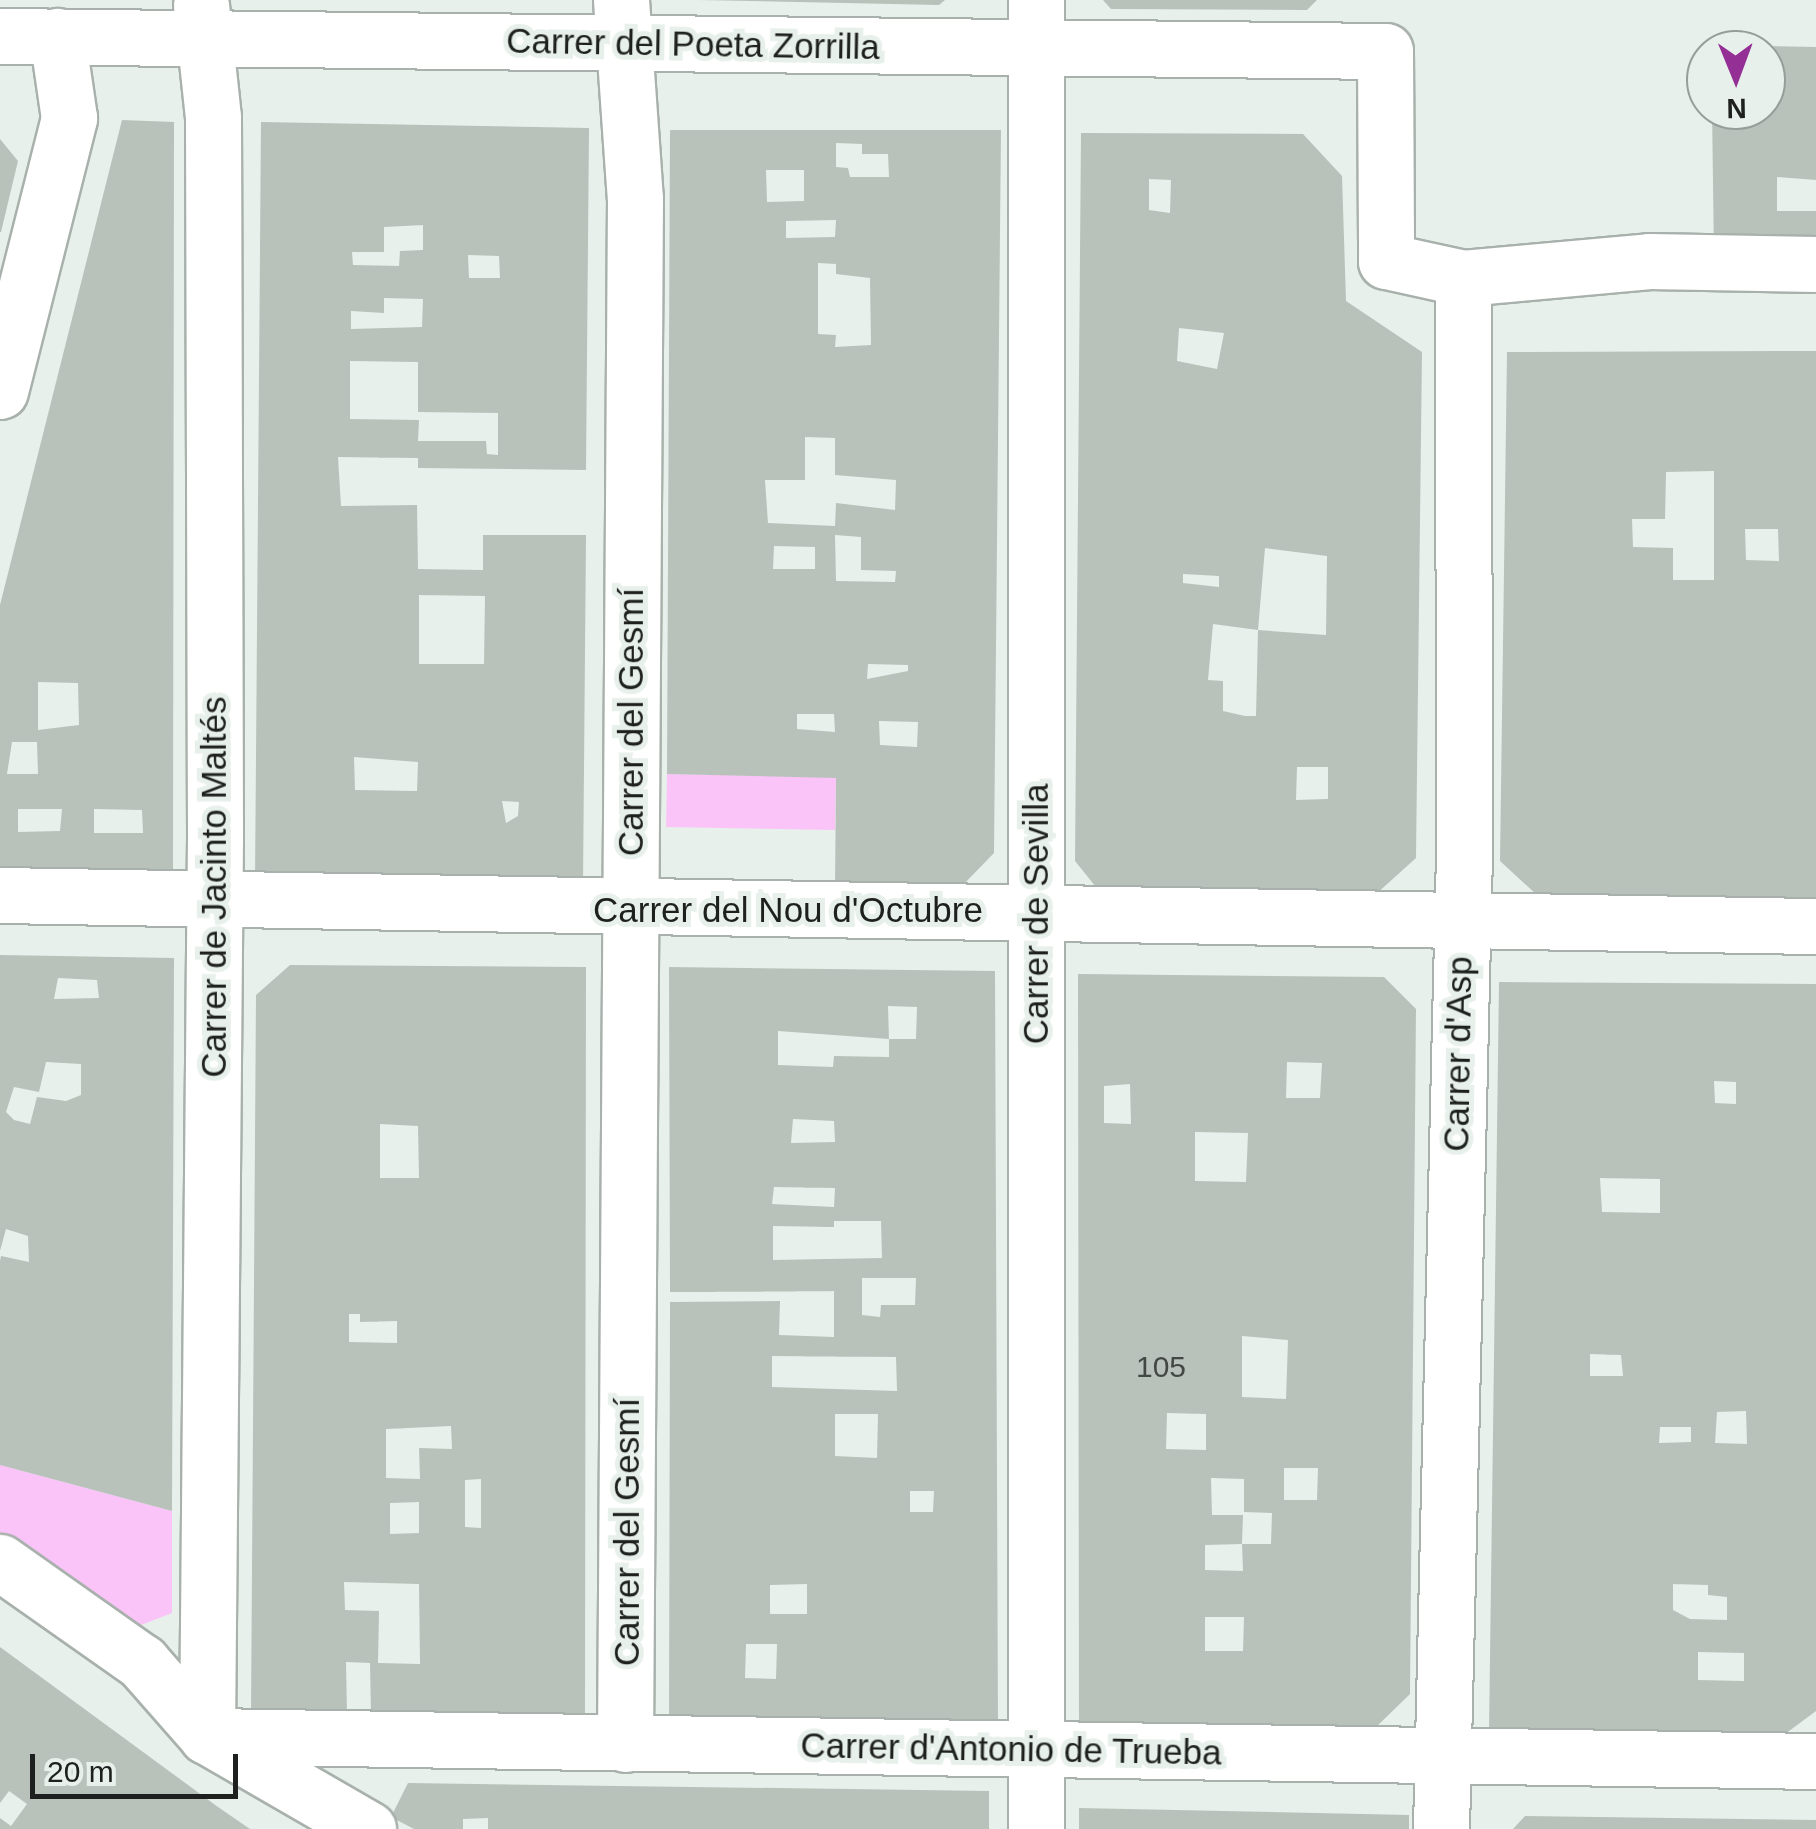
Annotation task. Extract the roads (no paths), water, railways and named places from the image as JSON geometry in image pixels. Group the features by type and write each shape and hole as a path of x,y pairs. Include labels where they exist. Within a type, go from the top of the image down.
{"street":[{"name":"Carrer del Poeta Zorrilla","path":"0,36 58,36 201,19 1037,24 1385,51 1386,261 1464,278"},
{"name":"Carrer de Jacinto Maltés","path":"201,19 213,118 216,900 206,1736"},
{"name":"Carrer del Gesmí","path":"622,22 636,198 626,1744"},
{"name":"Carrer de Sevilla","path":"1036,1829 1037,24"},
{"path":"0,392 69,118 58,36"},
{"path":"1464,278 1650,261 1816,264"},
{"name":"Carrer d'Asp","path":"1441,1829 1461,922 1464,278"},
{"name":"Carrer del Nou d'Octubre","path":"0,896 630,910 1036,912 1816,926"},
{"path":"0,1562 142,1662 206,1736 368,1829"},
{"path":"142,1662 208,1630"},
{"name":"Carrer d'Antonio de Trueba","path":"206,1736 1816,1761"}]}
